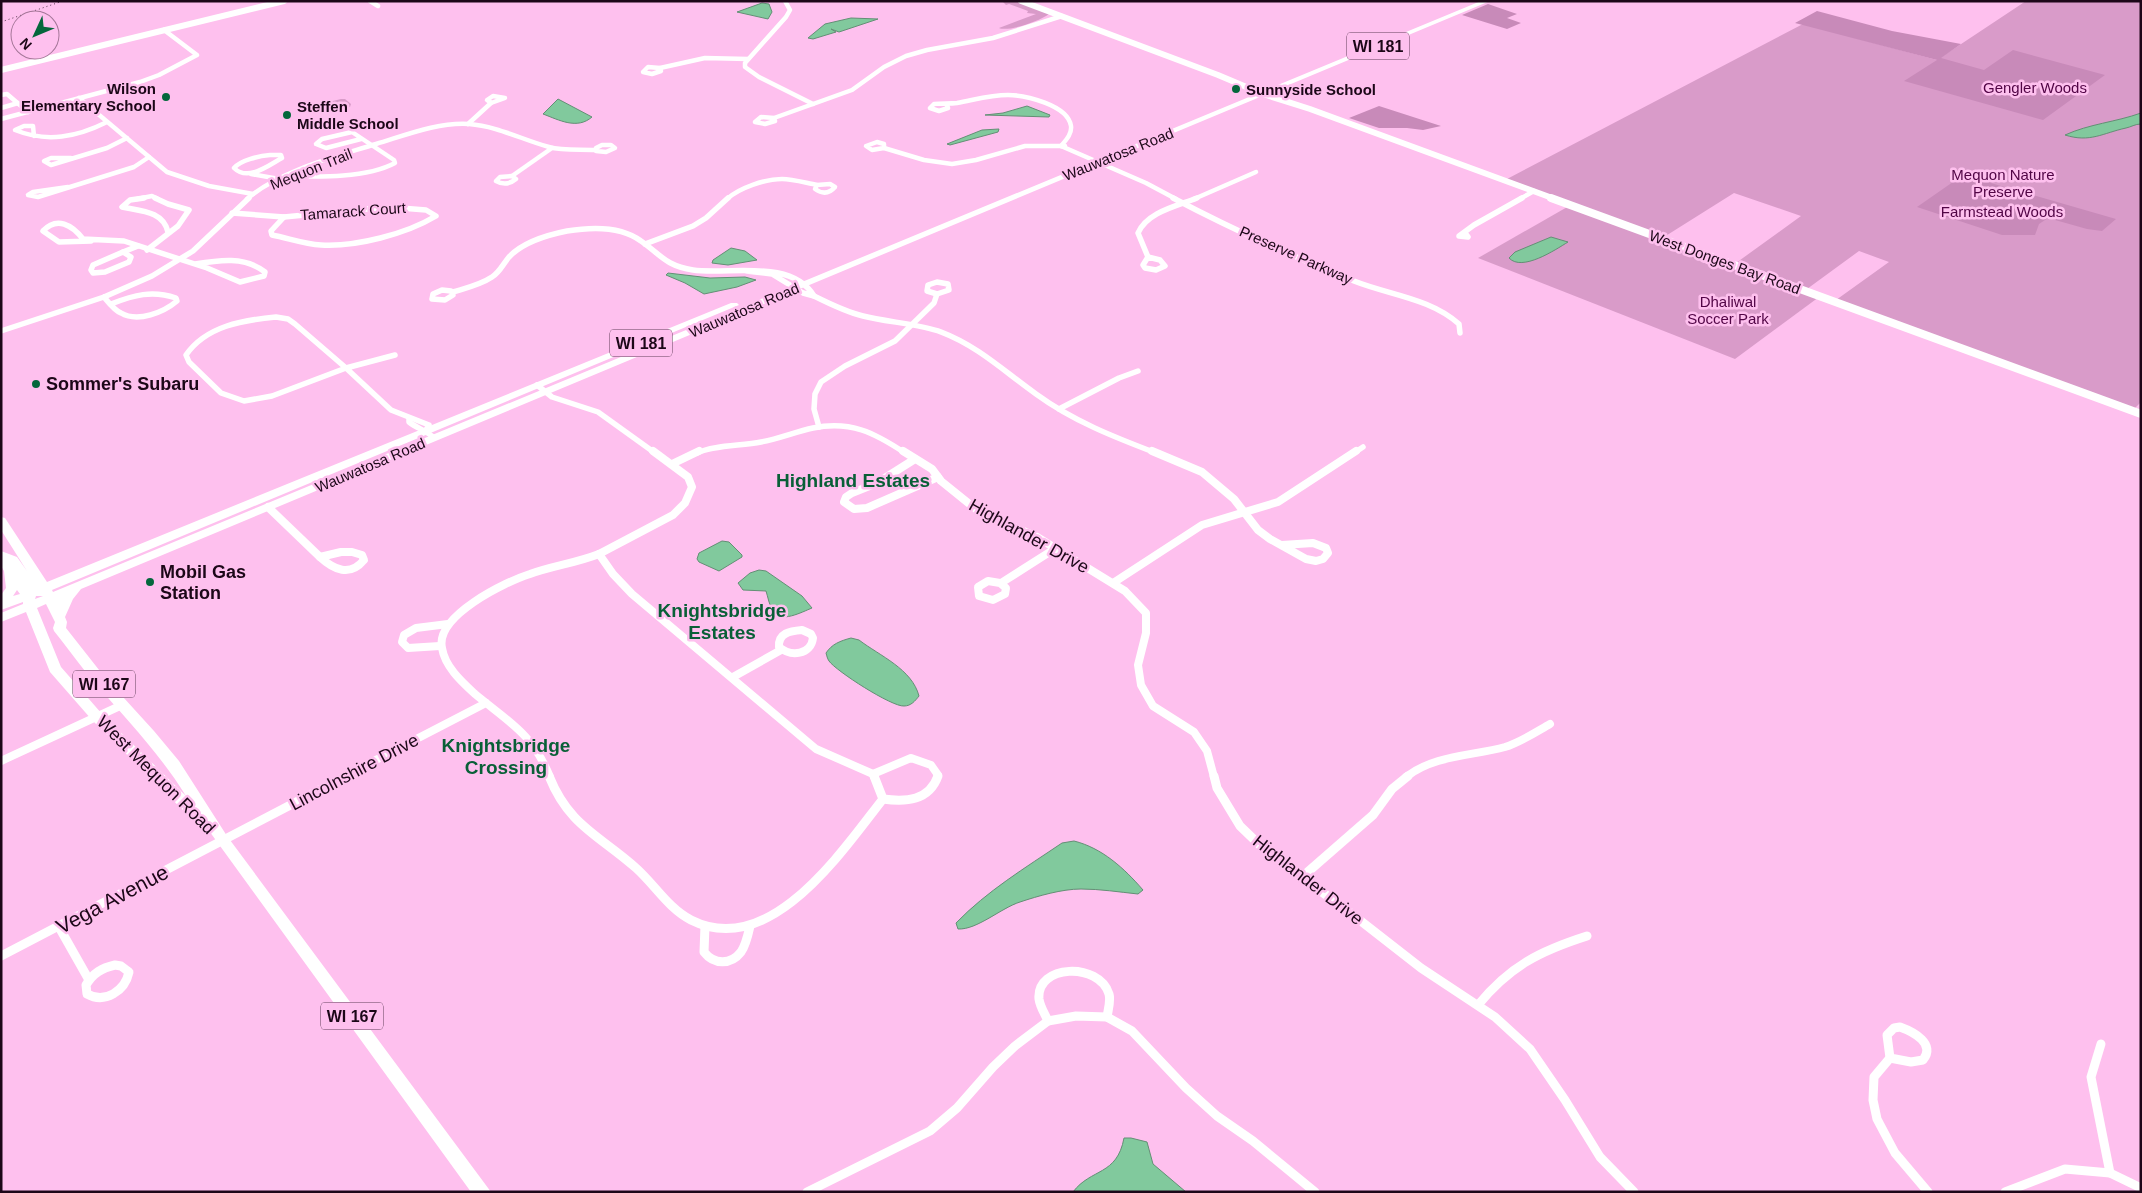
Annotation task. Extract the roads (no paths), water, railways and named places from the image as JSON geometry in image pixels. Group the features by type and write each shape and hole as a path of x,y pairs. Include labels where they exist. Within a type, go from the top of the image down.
{"main road":[{"name":"WI 181","path":"1262,91 1294,74 1471,1"},
{"name":"Wauwatosa Road","path":"1,619 85,572 430,434 1096,159 1486,1"},
{"name":"Wauwatosa Road","path":"1096,159 1233,106 1262,91"},
{"name":"Wauwatosa Road","path":"1,606 80,585 268,508 430,434"},
{"name":"West Mequon Road","path":"1,521 37,574 38,630 55,669 97,716 222,840"},
{"path":"1,613 132,557 160,541"},
{"path":"1,556 13,560 22,569 38,597"},
{"name":"West Mequon Road","path":"1,556 9,568 38,597 59,622 98,678 174,765 222,840 482,1192"},
{"path":"1,606 12,588 9,568"},
{"path":"37,574 52,577 85,572"},
{"path":"1,619 25,618 38,630 59,622 67,598 80,585"}],"street":[{"path":"1,70 284,1"},
{"path":"370,1 378,6"},
{"path":"785,1 790,10 786,17 745,63 745,67 751,73 813,104"},
{"name":"West Donges Bay Road","path":"1021,1 2141,414"},
{"path":"774,118 852,90 884,67 906,56 936,48 993,38 1059,15"},
{"path":"1,119 149,79 197,55 164,30"},
{"path":"660,68 705,58 748,60"},
{"path":"1,95 7,94 28,112"},
{"path":"884,148 929,162 952,164 976,160 1025,146 1061,146 1070,134 1071,124 1068,118 1056,109 1021,96 986,97 947,105"},
{"path":"79,98 167,172 184,180 213,188 252,194"},
{"path":"1,106 17,102"},
{"path":"468,124 491,103"},
{"path":"34,136 40,138 70,136 90,131 107,122"},
{"name":"Mequon Trail","path":"1,331 104,297 136,284 179,260 204,241 252,194 279,179 322,161 372,145 430,128 468,124 489,127 552,148 595,150"},
{"path":"287,176 377,170 393,165 394,160 352,132 322,139 316,144 326,148 361,139"},
{"path":"71,158 107,148 127,138"},
{"name":"Preserve Parkway","path":"1061,146 1096,159 1183,203 1378,291 1432,304 1448,312 1460,324 1460,333"},
{"path":"512,176 552,148"},
{"path":"251,174 282,158 281,154 274,153 261,156 236,165 234,168 251,174 279,179"},
{"path":"68,187 33,192 28,195 38,197 134,167 149,157"},
{"path":"1148,257 1138,233 1141,226 1156,214 1256,172"},
{"path":"645,244 693,226 706,218 731,195 757,184 782,179 818,185"},
{"path":"1465,233 1474,225 1534,191"},
{"path":"148,250 187,216 189,210 168,204 152,196 130,200 122,207 156,214 166,224 168,232"},
{"name":"Tamarack Court","path":"232,213 284,217 392,206 428,210 436,216 428,222 372,240 348,245 324,246 272,234 271,231 284,217"},
{"path":"91,241 83,239 70,225 64,222 46,226 43,231 59,242 91,241 119,240 195,264 240,282 264,276 264,272 252,264 215,260 195,264"},
{"path":"453,292 490,278 497,273 506,259 523,246 549,235 570,231 608,230 630,234 645,244 662,260 684,268 710,272 746,271 772,274 796,284 836,308 861,316 940,332 980,351 1059,410 1104,434 1202,472 1229,494 1258,530 1296,554 1312,560 1324,559 1328,553 1326,548 1317,544 1282,545"},
{"path":"123,252 131,257 129,262 105,272 93,273 91,270 93,266 123,252 138,246"},
{"path":"104,297 111,304 123,314 132,317 156,312 177,301 176,298 148,292 111,304"},
{"path":"819,427 814,415 813,396 817,387 826,376 891,343 934,303 937,294"},
{"path":"395,354 346,368 272,396 244,401 221,394 189,362 186,355 190,346 209,333 253,319 276,317 288,319 346,368 395,413 409,419 409,422 418,430 430,434"},
{"path":"1059,410 1118,378 1138,370"},
{"path":"542,388 552,397 598,412 672,464 688,478 692,487 683,506 673,514 599,554 519,578 467,608 448,624 442,635 440,646 453,672 486,703 522,731 535,745 546,765 558,799 575,821 622,856 683,915 705,926 725,928 750,926 790,904 834,860 883,799"},
{"name":"Highlander Drive","path":"672,464 700,451 762,442 819,427 834,425 859,428 882,438 932,469 938,477 977,510 1037,536 1125,591 1146,613 1146,633 1138,665 1141,685 1153,706 1194,732 1207,751 1217,788 1240,826 1267,852 1348,910 1421,968 1495,1017 1530,1049 1565,1100 1600,1157 1634,1192"},
{"path":"1113,583 1202,526 1220,518 1278,502 1363,447"},
{"path":"915,459 877,483 852,493 846,497 844,502 848,507 858,510 867,508 938,477"},
{"path":"268,508 320,557 330,566 343,571 360,565 364,560 358,552 350,551 320,557"},
{"path":"1001,583 1056,548"},
{"path":"599,554 613,574 632,594 733,677 816,749 873,774 883,799"},
{"path":"440,646 408,648 402,642 404,635 416,628 448,624"},
{"path":"733,677 781,650"},
{"name":"Lincolnshire Drive","path":"222,840 486,703"},
{"path":"1,760 122,705"},
{"path":"1302,877 1374,815 1392,789 1414,771 1446,759 1505,747 1521,741 1550,724"},
{"path":"873,774 911,758 931,765 938,775 936,783 929,792 914,800 883,799"},
{"name":"Vega Avenue","path":"1,956 222,840"},
{"path":"705,926 704,952 710,959 723,962 730,961 741,952 750,926"},
{"path":"58,927 89,980"},
{"path":"1478,1006 1491,989 1526,959 1548,948 1587,936"},
{"path":"1048,1021 1042,1008 1039,992 1052,976 1067,971 1085,971 1099,978 1108,990 1110,1001 1107,1017"},
{"path":"807,1192 826,1180 930,1131 950,1115 993,1066 1015,1046 1048,1021 1076,1016 1107,1017 1132,1031 1186,1088 1216,1116 1253,1141 1315,1192"},
{"path":"2101,1044 2091,1077 2110,1173"},
{"path":"1890,1058 1874,1077 1874,1109 1883,1134 1910,1173 1928,1192"},
{"path":"2005,1192 2064,1169 2110,1173 2141,1188"}],"railway":[{"path":"1,22 63,1"}],"place":[{"name":"Sunnyside School","path":"1236,89"},
{"name":"Wilson Elementary School","path":"166,97"},
{"name":"Steffen Middle School","path":"287,115"},
{"name":"Sommer's Subaru","path":"36,384"},
{"name":"Mobil Gas Station","path":"150,582"}],"district":[{"name":"Highland Estates","path":"853,480"},
{"name":"Knightsbridge Estates","path":"722,621"},
{"name":"Knightsbridge Crossing","path":"506,756"}],"park label":[{"name":"Gengler Woods","path":"2035,87"},
{"name":"Mequon Nature Preserve","path":"2003,182"},
{"name":"Farmstead Woods","path":"2002,211"},
{"name":"Dhaliwal Soccer Park","path":"1728,310"}]}
